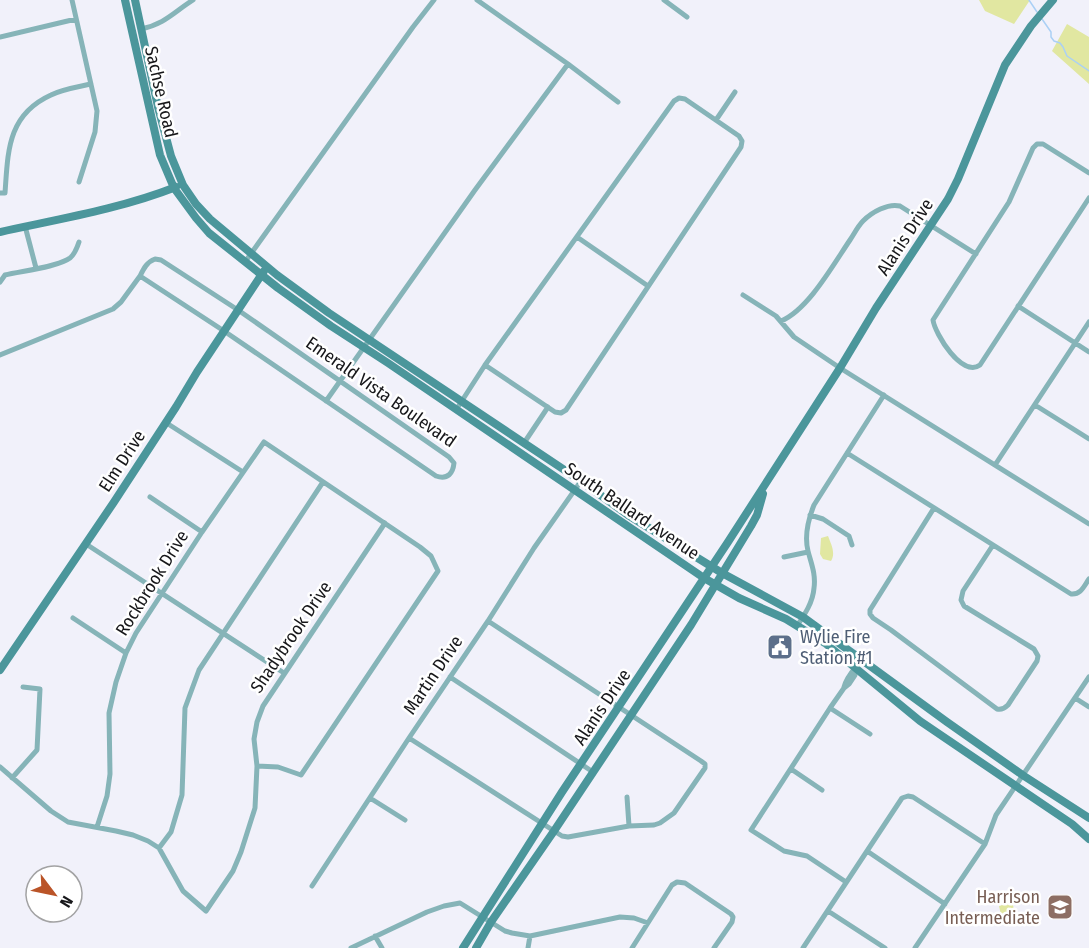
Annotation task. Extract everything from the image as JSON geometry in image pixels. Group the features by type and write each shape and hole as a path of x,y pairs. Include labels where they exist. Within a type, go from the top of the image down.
{"main road":[{"name":"Sachse Road","path":"125,0 160,155 174,188"},
{"name":"Sachse Road","path":"135,0 157,105 171,156 183,185"},
{"name":"Alanis Drive","path":"463,948 948,199 1005,65 1031,26 1052,2"},
{"path":"0,232 144,198 183,185"},
{"name":"South Ballard Avenue","path":"183,185 210,219 329,313 628,514 722,573 803,617 947,722 1089,818"},
{"name":"South Ballard Avenue","path":"174,188 191,213 209,233 261,275 331,326 704,578 786,619 825,643 920,721 1072,824 1089,839"},
{"name":"Elm Drive","path":"0,670 86,544 237,310 268,267"},
{"name":"Alanis Drive","path":"476,948 491,922 554,831 716,585 757,515 766,483"}],"street":[{"path":"72,0 97,111 95,132 79,182"},
{"path":"141,29 159,24 193,0"},
{"path":"245,262 434,0"},
{"path":"477,0 618,102"},
{"path":"664,0 687,17"},
{"path":"0,37 76,19"},
{"path":"327,400 475,190 568,64"},
{"path":"2,193 8,148 13,132 20,121 32,107 50,95 91,84"},
{"path":"716,120 735,92"},
{"path":"456,410 485,365 674,101 685,99 739,136 742,141 741,147 566,410 561,413 555,412 485,365"},
{"path":"1089,173 1043,144 1037,144 1032,150 1009,202 934,316 933,322 944,345 955,357 973,368 980,365 1089,198"},
{"path":"781,321 791,317 812,294 862,221 878,210 897,205 976,254"},
{"path":"25,226 36,268"},
{"path":"577,237 648,286"},
{"path":"0,282 5,274 58,264 69,259 76,252 79,242"},
{"name":"Emerald Vista Boulevard","path":"161,260 237,310 449,458 454,462 450,476 443,478 436,476 327,400 140,276 150,261 161,260"},
{"path":"0,355 113,309 140,276"},
{"path":"743,295 781,321 794,337 840,368 1089,524"},
{"path":"1018,306 1089,352"},
{"path":"995,465 1089,322"},
{"path":"797,626 811,601 814,589 815,576 806,541 810,515 814,505 884,395"},
{"path":"1035,405 1089,439"},
{"path":"524,443 548,407"},
{"path":"165,422 243,472"},
{"name":"Rockbrook Drive","path":"97,827 107,796 110,774 109,713 116,682 136,633 162,593 264,442 323,482"},
{"path":"847,453 1071,594 1081,591 1089,579"},
{"name":"Martin Drive","path":"312,886 534,548 581,481"},
{"path":"0,767 51,811 68,822 133,835 159,848 171,832 182,795 185,708 199,670 323,482 420,547 431,556 438,571 301,775 278,767 257,766"},
{"path":"150,497 202,532"},
{"path":"934,508 870,610 870,614 999,709 1008,705 1038,656 1034,649 964,606 961,600 963,591 993,545"},
{"path":"810,515 823,519 849,536 852,545"},
{"name":"Shadybrook Drive","path":"159,848 183,891 206,911 232,871 241,852 255,808 257,766 254,739 263,706 385,523"},
{"path":"86,544 284,673"},
{"path":"784,557 808,552"},
{"path":"73,618 126,653"},
{"path":"409,738 562,836 568,837 628,826 654,825 667,819 674,813 705,768 705,764 488,621"},
{"path":"846,882 807,856 784,851 751,830 844,688 851,672 862,659"},
{"path":"915,948 985,844 996,815 1089,676"},
{"path":"450,677 593,772"},
{"path":"12,778 38,750 40,689 23,687"},
{"path":"1075,698 1089,707"},
{"path":"830,708 870,734"},
{"path":"790,769 822,790"},
{"path":"627,796 628,826"},
{"path":"803,948 902,798 908,796 914,798 985,844"},
{"path":"370,798 405,820"},
{"path":"867,851 945,904"},
{"path":"632,948 672,885 677,882 685,883 733,917 714,948"},
{"path":"351,948 427,912 460,903 482,918 512,933 530,936 620,917 634,918 648,923"},
{"path":"828,911 885,948"},
{"path":"375,936 382,948"},
{"path":"528,948 530,936"}],"green space":[{"path":"979,0 1030,0 1014,24 985,11"},
{"path":"1067,24 1089,37 1089,84 1052,51"},
{"path":"828,536 833,552 831,561 823,559 820,554 821,538"},
{"path":"1012,902 1016,916 1002,919 999,906"}],"waterway":[{"path":"1029,0 1037,12"},
{"path":"1042,19 1051,32 1051,37 1060,43 1067,56 1089,71"}],"place":[{"name":"Wylie Fire Station #1","path":"780,647"},
{"name":"Harrison Intermediate","path":"1060,907"}]}
